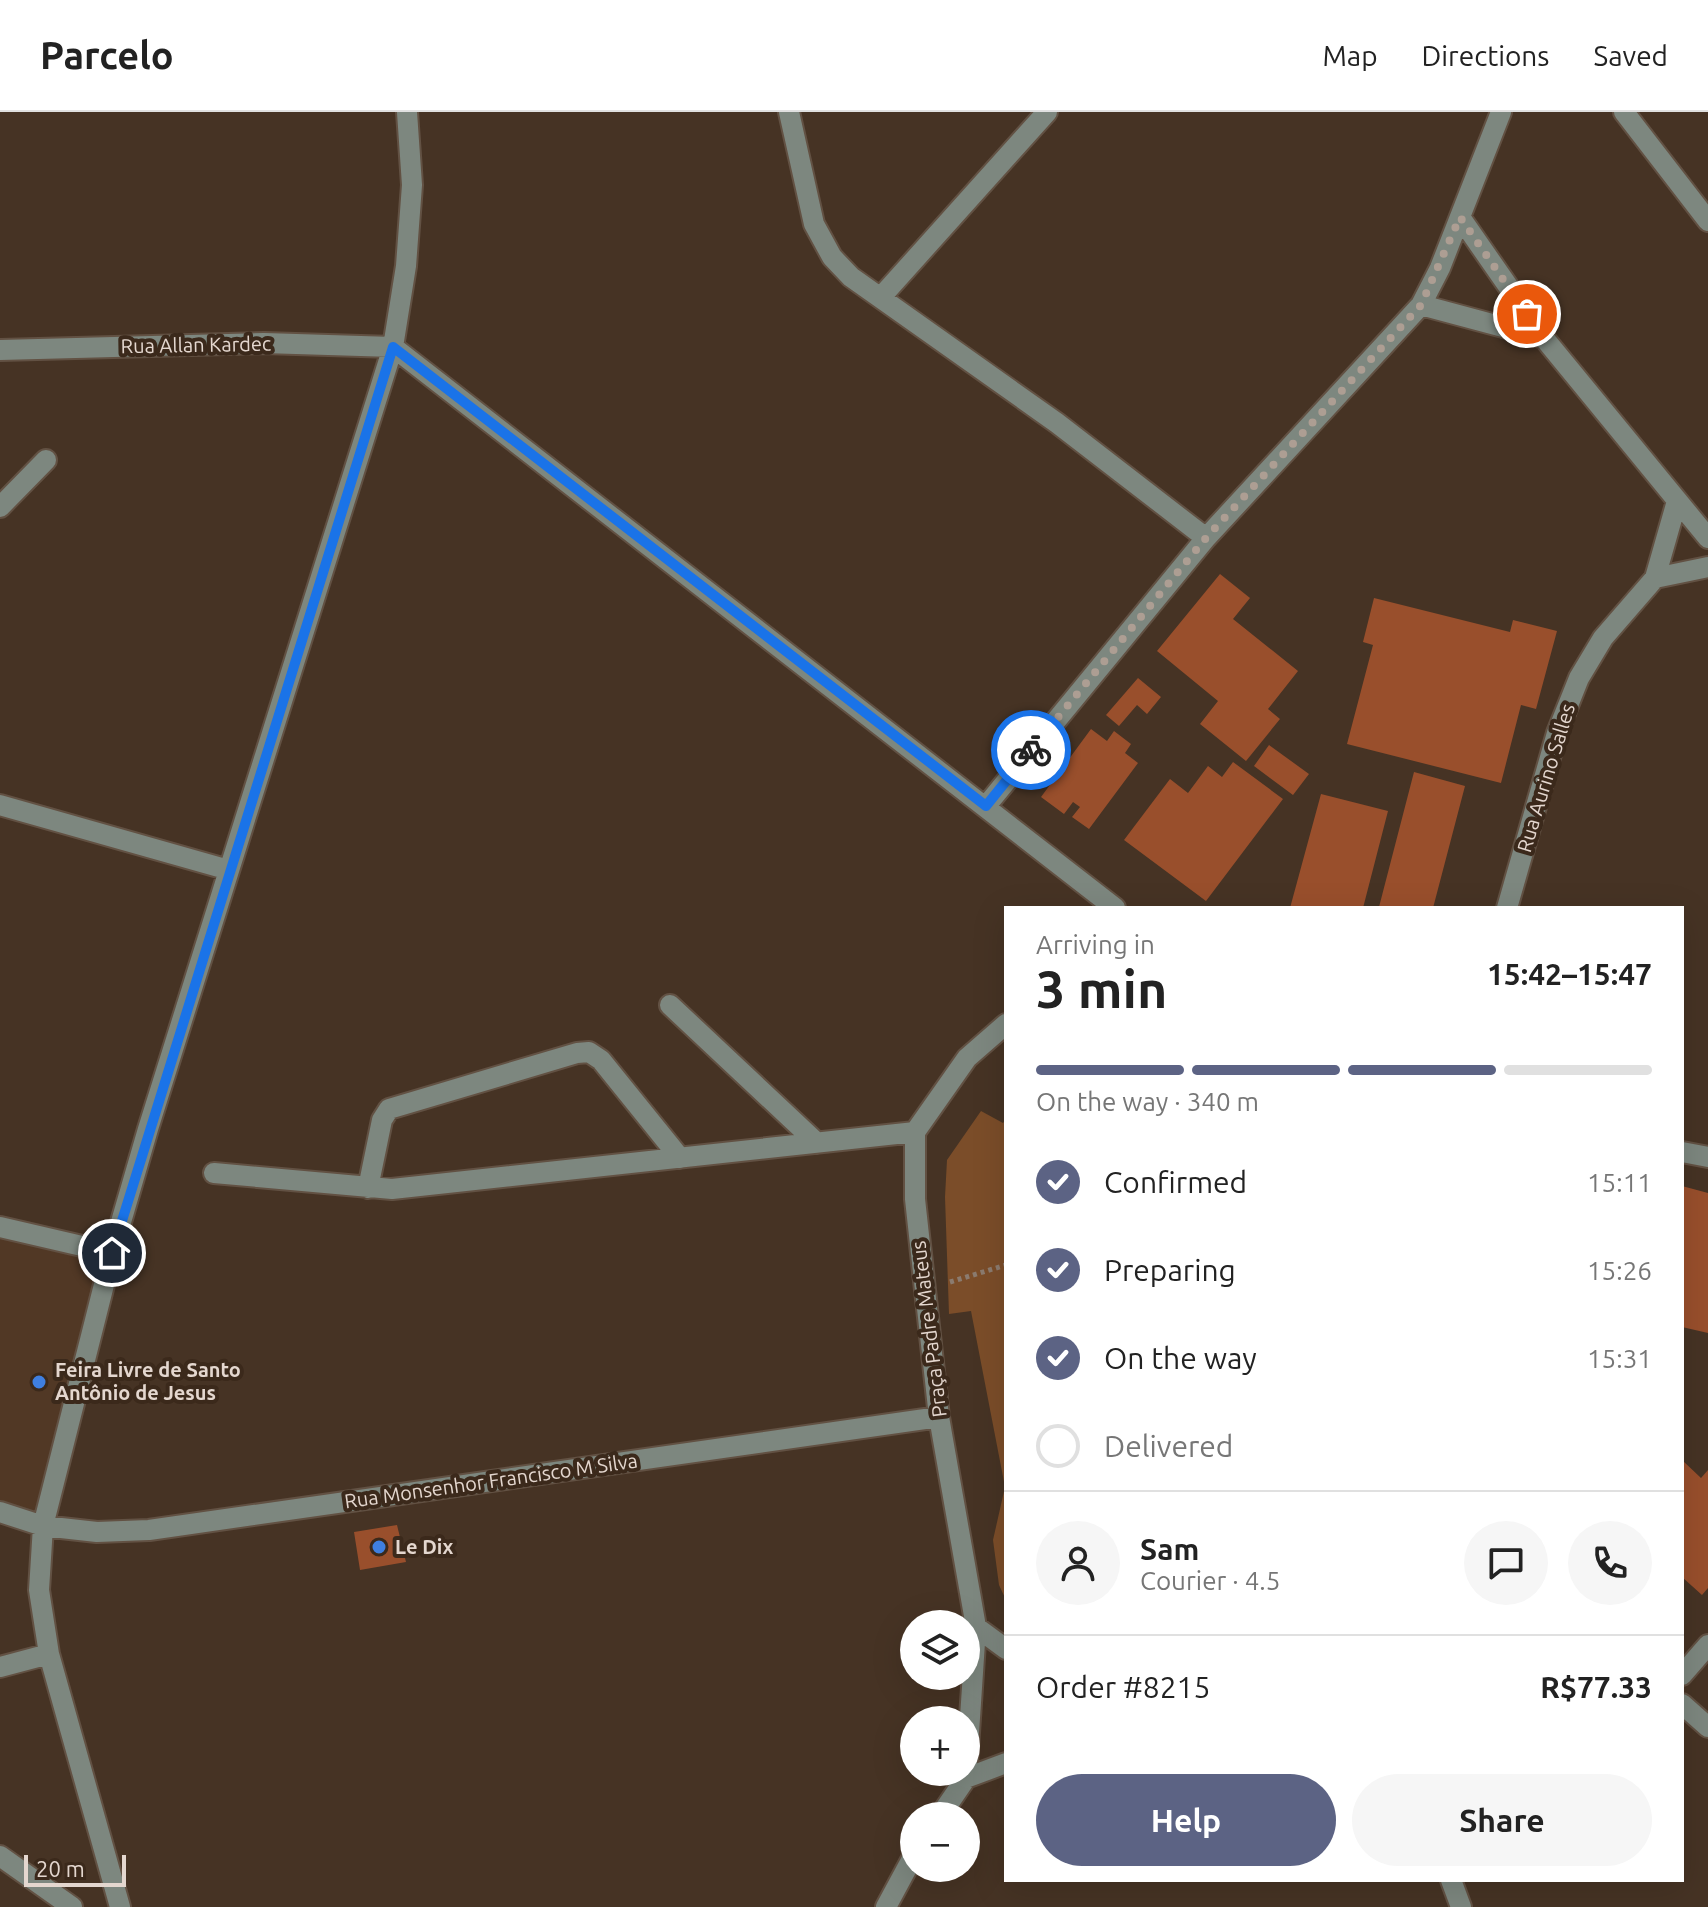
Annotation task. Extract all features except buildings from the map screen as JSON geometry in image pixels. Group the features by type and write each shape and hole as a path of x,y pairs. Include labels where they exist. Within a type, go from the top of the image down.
{"street":[{"path":"120,1907 49,1654 39,1590 43,1526 112,1253 393,347 406,266 412,185 407,112"},
{"path":"789,112 814,224 832,257 851,277 1057,423 1206,538"},
{"path":"881,297 1047,112"},
{"path":"986,806 1206,538 1421,305 1501,112"},
{"path":"1624,112 1708,221"},
{"path":"1460,217 1544,338 1708,538"},
{"path":"1421,305 1544,338"},
{"name":"Rua Allan Kardec","path":"0,350 264,343 393,347"},
{"path":"393,347 1112,906"},
{"path":"0,507 46,460"},
{"name":"Rua Aurino Salles","path":"1508,906 1557,733 1579,678 1603,638 1655,578 1677,501"},
{"path":"1655,578 1708,567"},
{"path":"0,805 229,870"},
{"path":"670,1005 817,1143"},
{"path":"214,1173 368,1188 418,1187 915,1132 967,1058 1004,1026"},
{"path":"368,1188 382,1120 389,1109 577,1053 589,1052 601,1060 680,1158"},
{"name":"Praça Padre Mateus","path":"915,1132 915,1199 939,1417 973,1610"},
{"path":"1684,1152 1708,1157"},
{"path":"0,1227 112,1253"},
{"name":"Rua Monsenhor Francisco M Silva","path":"0,1512 43,1526 97,1532 149,1530 939,1417"},
{"path":"980,1630 1004,1648"},
{"path":"1684,1673 1708,1645"},
{"path":"0,1667 49,1654"},
{"path":"1684,1706 1708,1727"},
{"path":"980,1773 1004,1764"},
{"path":"2,1852 72,1907"},
{"path":"886,1907 900,1881"},
{"path":"1452,1882 1461,1907"}],"path":[{"path":"948,1283 1004,1266"}],"shaded area":[{"path":"981,1111 1004,1122 1004,1482 971,1311 949,1314 945,1197 947,1160"},
{"name":"Feira Livre de Santo Antônio de Jesus","path":"0,1227 112,1253 43,1526 0,1511"},
{"path":"1004,1491 1004,1596 999,1585 993,1540"}],"way so far":[{"path":"1031,750 1206,538 1421,305 1460,217 1527,314"}],"place":[{"name":"Feira Livre de Santo Antônio de Jesus","path":"39,1382"},
{"name":"Le Dix","path":"379,1547"}],"route":[{"path":"112,1253 393,347 986,806 1031,750"}]}
